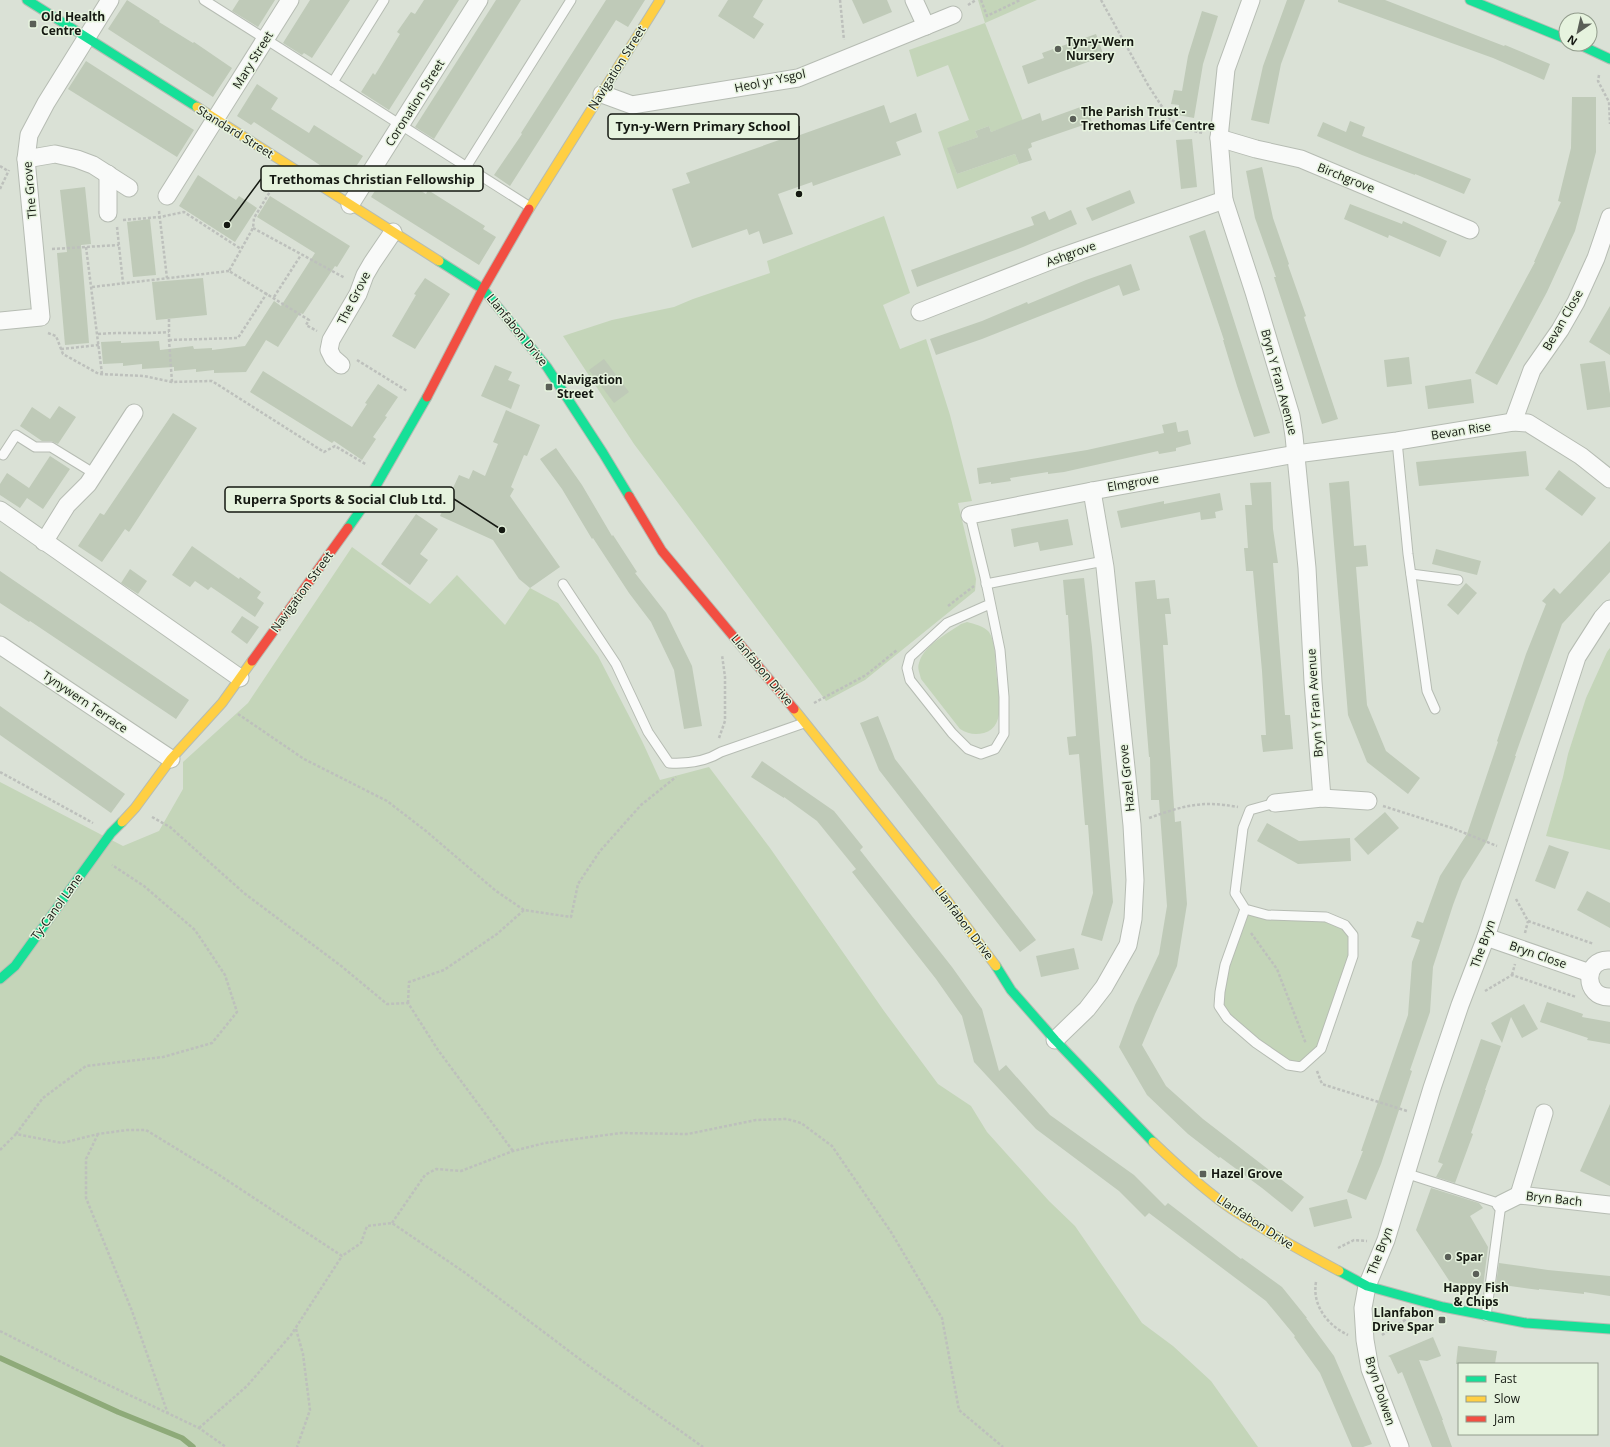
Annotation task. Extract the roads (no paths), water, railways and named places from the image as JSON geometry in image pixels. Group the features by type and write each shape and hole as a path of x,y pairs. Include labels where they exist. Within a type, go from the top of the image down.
{"street":[{"name":"Standard Street","path":"27,0 484,289"},
{"name":"The Grove","path":"0,321 41,317 26,159 29,135 46,103 110,0"},
{"name":"Mary Street","path":"167,196 290,0"},
{"name":"Coronation Street","path":"350,205 479,0"},
{"name":"Navigation Street","path":"111,833 135,808 171,759 222,703 369,498 530,207 660,0"},
{"path":"914,0 926,26"},
{"name":"Bryn Y Fran Avenue","path":"1252,0 1226,69 1219,138 1224,200 1254,292 1291,416 1307,568 1313,682 1322,798"},
{"path":"1470,0 1495,4 1558,35"},
{"name":"Heol yr Ysgol","path":"602,94 632,106 798,78 953,15"},
{"path":"1596,52 1610,59"},
{"name":"Birchgrove","path":"1219,138 1256,149 1301,159 1470,230"},
{"path":"26,159 55,154 77,159 93,165 129,188"},
{"path":"108,174 108,213"},
{"name":"Ashgrove","path":"920,312 1054,259 1224,200"},
{"name":"Bevan Close","path":"1514,422 1532,370 1560,330 1576,302 1596,258 1610,217"},
{"name":"The Grove","path":"348,362 333,358 329,350 331,340 361,288 365,275 393,232"},
{"name":"Llanfabon Drive","path":"484,289 547,367 603,453 662,551 798,713 804,723 946,899 992,960 1011,990 1055,1040 1140,1130 1187,1174 1232,1209 1320,1261 1366,1286 1411,1299 1486,1316 1526,1323 1610,1329"},
{"path":"44,542 67,505 88,484 95,474 134,413"},
{"name":"Bevan Rise","path":"1296,454 1397,442 1514,422 1528,423 1581,456 1610,479"},
{"name":"Elmgrove","path":"970,515 1296,454"},
{"name":"Hazel Grove","path":"1055,1040 1087,1009 1104,987 1128,945 1133,919 1135,880 1132,824 1104,561 1092,491"},
{"path":"0,510 240,678"},
{"name":"The Bryn","path":"1366,1286 1383,1245 1460,1005 1486,937 1514,854 1577,656 1602,618 1610,609"},
{"name":"Tynywern Terrace","path":"0,645 171,759"},
{"path":"1275,803 1322,798 1368,801"},
{"name":"Ty-Canol Lane","path":"0,978 15,966 111,833"},
{"name":"Bryn Close","path":"1486,937 1590,973"},
{"path":"1605,996 1591,986 1589,979 1590,973 1596,963 1610,960"},
{"path":"1520,1195 1544,1113"},
{"name":"Bryn Bach","path":"1501,1204 1520,1195 1610,1205"},
{"name":"Bryn Dolwen","path":"1366,1286 1363,1308 1365,1340 1370,1369 1400,1447"}],"lane":[{"path":"204,0 530,207"},
{"path":"333,82 384,0"},
{"path":"466,167 571,0"},
{"path":"3,455 16,435 35,447 51,447 95,474"},
{"path":"1397,442 1411,574 1427,692 1435,709"},
{"path":"970,515 986,580 1000,650 1004,697 1004,734 995,749 981,754 968,749 952,733 910,680 907,668 910,657 947,623 990,604"},
{"path":"986,580 1104,561"},
{"path":"1411,574 1458,580"},
{"path":"563,584 616,664 648,732 669,763 686,764 712,758 721,752 804,723"},
{"path":"1245,909 1225,965 1219,1006 1226,1018 1256,1043 1288,1065 1301,1067 1320,1049 1352,956 1353,935 1345,925 1326,917 1267,915 1245,909 1235,893 1243,828 1250,810 1275,803"},
{"path":"1405,1173 1501,1204 1486,1316"}],"waterway":[{"path":"0,1358 118,1412 182,1438 193,1447"}],"place":[{"name":"Old Health Centre","path":"33,24"},
{"name":"Tyn-y-Wern Nursery","path":"1058,49"},
{"name":"The Parish Trust - Trethomas Life Centre","path":"1073,119"},
{"name":"Tyn-y-Wern Primary School","path":"799,194"},
{"name":"Trethomas Christian Fellowship","path":"227,225"},
{"name":"Navigation Street","path":"549,387"},
{"name":"Ruperra Sports & Social Club Ltd.","path":"502,530"},
{"name":"Hazel Grove","path":"1203,1174"},
{"name":"Spar","path":"1448,1257"},
{"name":"Happy Fish & Chips","path":"1476,1274"},
{"name":"Llanfabon Drive Spar","path":"1442,1320"}]}
